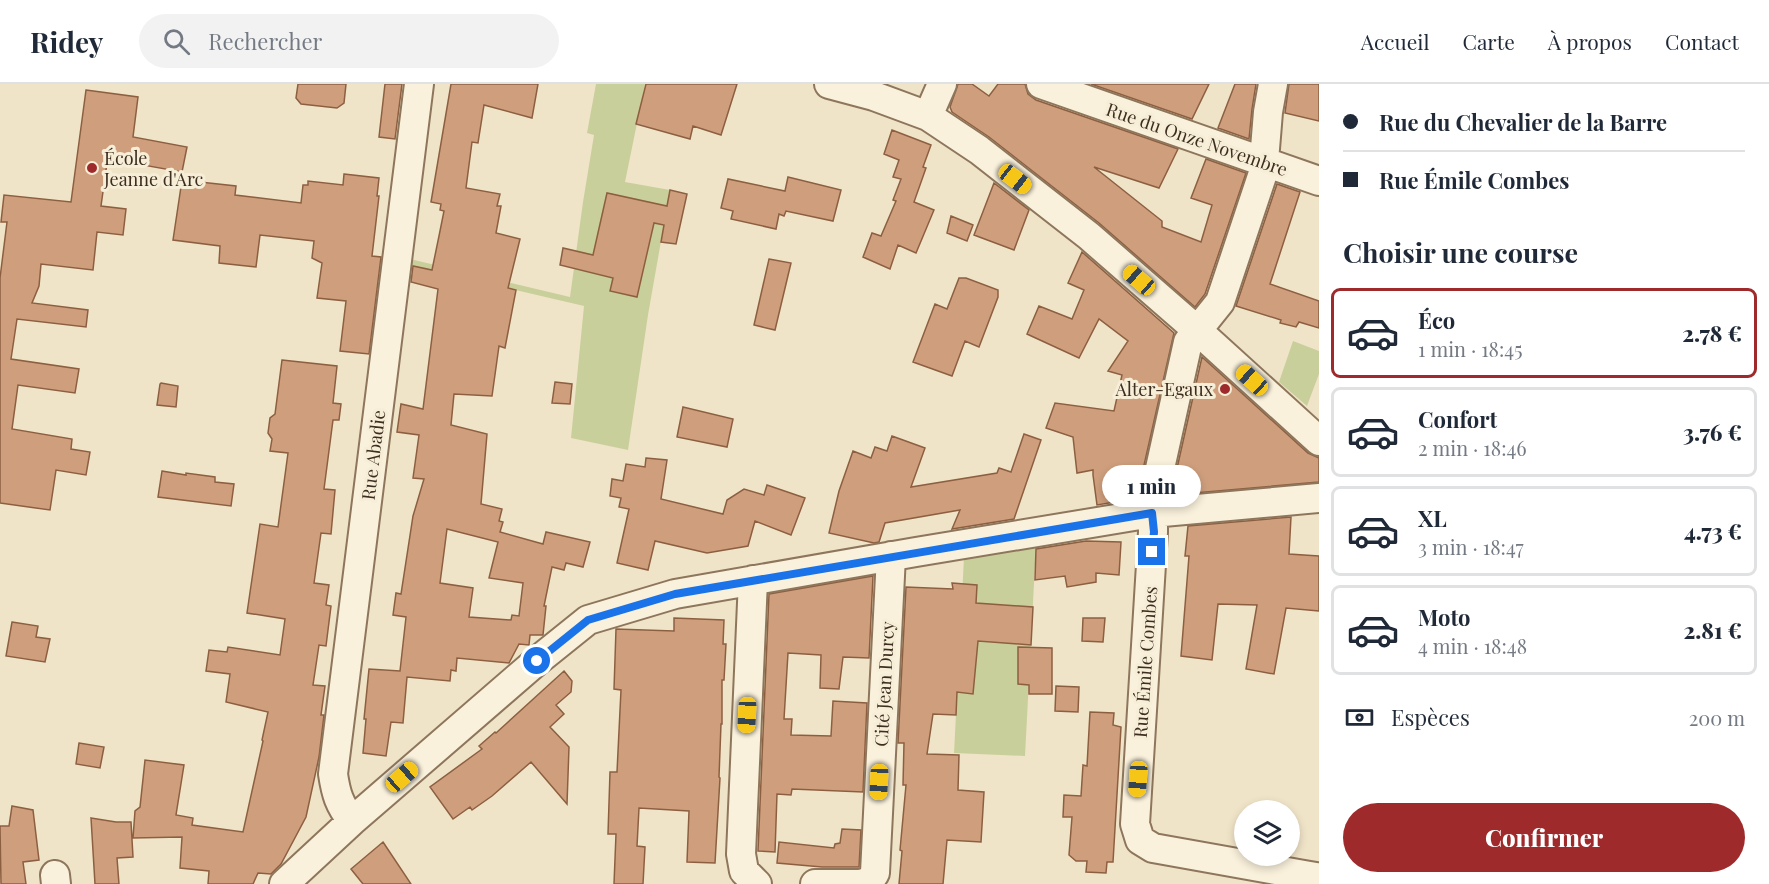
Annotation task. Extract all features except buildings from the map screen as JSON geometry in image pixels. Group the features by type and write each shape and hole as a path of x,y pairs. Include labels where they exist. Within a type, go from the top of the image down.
{"street":[{"name":"Rue Abadie","path":"352,821 342,808 336,794 333,774 419,84"},
{"path":"830,84 874,96 928,116 979,150 1089,236 1319,441"},
{"path":"928,116 942,84"},
{"name":"Rue du Onze Novembre","path":"1041,84 1319,182"},
{"name":"Rue Émile Combes","path":"1274,84 1268,112 1263,173 1220,302 1188,342 1153,500 1154,532 1135,824 1140,840 1154,848 1304,874 1316,877 1319,881"},
{"path":"284,884 352,821 537,661 588,620 675,594 891,556 1152,513 1319,498"},
{"name":"Cité Jean Durcy","path":"815,884 860,884 869,882 875,873 891,556"},
{"path":"753,580 741,854 744,871 757,884"}],"green space":[{"path":"596,84 645,84 625,182 670,190 628,450 571,438 584,306 409,265 410,259 570,297 594,135 587,133"},
{"path":"1293,341 1319,351 1319,374 1307,406 1279,382"},
{"path":"1036,545 1025,756 954,753 964,557"}],"place":[{"name":"École Jeanne d'Arc","path":"92,168"},
{"name":"Alter-Egaux","path":"1225,389"}],"route":[{"path":"537,661 588,620 675,594 1152,513 1154,532 1152,552"}]}
